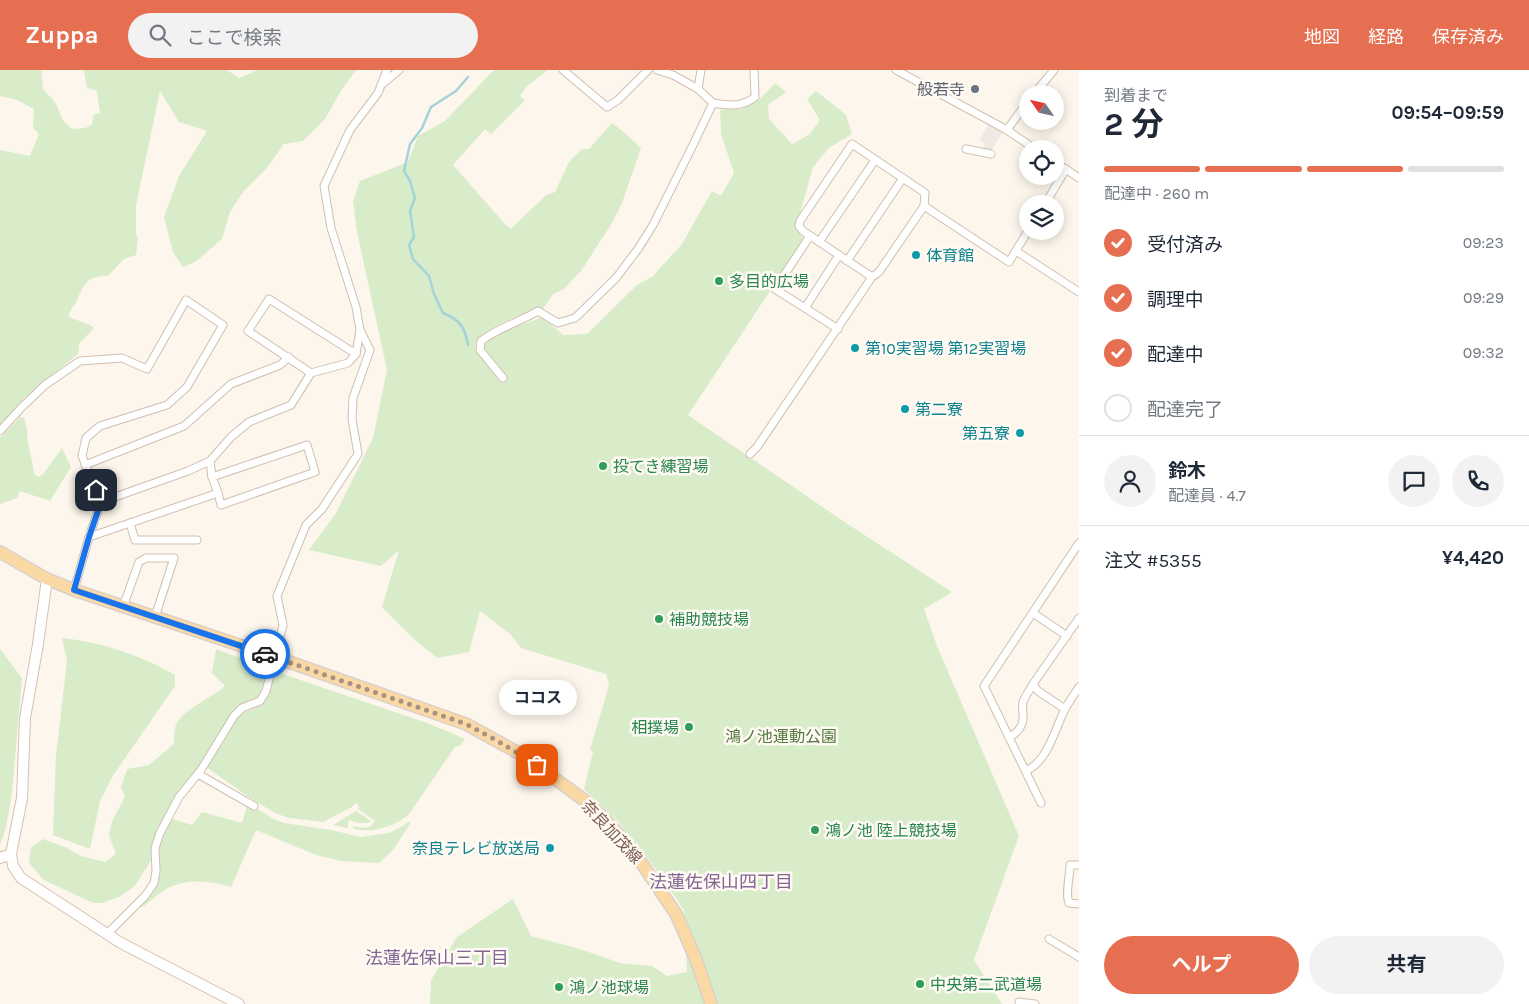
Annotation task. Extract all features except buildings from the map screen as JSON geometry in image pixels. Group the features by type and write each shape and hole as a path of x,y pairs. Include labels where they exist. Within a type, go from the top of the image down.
{"main road":[{"name":"奈良加茂線","path":"0,552 47,579 74,590 155,616 466,724 531,761 575,792 604,818 643,865 676,914 697,962 711,1004"},
{"path":"47,579 25,718 22,798 11,854 13,866 21,878 121,943 239,1004"},
{"path":"0,858 11,854"}],"street":[{"path":"107,934 145,896 154,883 156,871 155,848 160,833 179,797 198,774 234,716 242,708 260,701 266,691 283,625 277,596 306,525 322,509 358,454 352,419 353,398 370,350 360,330 356,307 332,228 324,186 350,130 378,93 387,70"},
{"path":"381,85 399,70"},
{"path":"563,70 607,107 618,100 648,70"},
{"path":"657,70 673,75 698,89 713,103 730,106 743,104 755,97 754,70"},
{"path":"698,89 701,70"},
{"path":"896,70 1007,130 1022,140"},
{"path":"1042,85 1054,70"},
{"path":"502,378 480,350 481,341 493,332 538,311 558,323 575,318 616,278 653,225 713,103"},
{"path":"1007,130 1019,113"},
{"path":"750,454 757,447 872,277 879,272 924,206 924,193 852,144 800,220 799,226 810,236 872,277"},
{"path":"966,149 991,154"},
{"path":"819,242 875,160"},
{"path":"1050,195 1066,169 1079,178"},
{"path":"847,261 903,178"},
{"path":"924,206 1009,262 1023,240"},
{"path":"810,236 775,289 838,329"},
{"path":"1016,252 1079,292"},
{"path":"805,308 839,255"},
{"path":"310,372 248,331 269,299 356,354"},
{"path":"0,431 45,385 80,361 122,358 147,369 186,300 223,325 187,387 167,405 100,426 86,438 82,456 101,502 74,590"},
{"path":"101,502 188,471 210,461 231,437 249,422 291,405 310,372 348,363 356,354 360,330"},
{"path":"85,465 184,426 231,384 280,366 289,357"},
{"path":"210,461 212,477 221,505 315,472 307,445 212,477"},
{"path":"89,537 218,493"},
{"path":"130,523 135,540 198,540"},
{"path":"1041,803 984,686 1079,543"},
{"path":"123,606 139,562 146,558 174,558 155,616"},
{"path":"1033,613 1067,636"},
{"path":"1009,737 1018,733 1021,727 1023,702 1033,684 1079,618"},
{"path":"1033,684 1038,691 1065,709"},
{"path":"1026,771 1034,767 1044,756 1065,709 1079,687"},
{"path":"198,774 254,806"},
{"path":"1079,865 1070,865 1067,899 1069,903 1079,904"},
{"path":"1050,940 1079,957"},
{"path":"1019,1002 1035,1004"}],"shaded area":[{"path":"990,123 1003,132 990,152 982,150 985,144 979,139"}],"green space":[{"path":"0,70 41,70 43,89 55,102 63,120 72,129 85,128 92,125 93,115 100,113 97,91 87,88 84,70 227,70 239,78 258,70 356,70 325,119 303,141 284,144 266,169 243,192 230,212 222,239 195,262 183,267 173,252 164,217 179,176 207,131 179,122 160,91 136,205 136,233 138,239 136,255 124,259 108,276 96,277 85,285 69,317 94,328 79,344 78,354 24,398 0,428 0,150 30,156 39,134 33,128 34,109 17,100 0,96"},
{"name":"鴻ノ池運動公園","path":"494,70 548,70 527,86 520,96 525,100 491,134 485,129 453,165 511,229 546,195 555,192 569,162 582,149 589,149 612,123 641,148 622,203 612,223 581,271 564,289 553,294 543,309 509,319 478,339 475,348 499,333 543,317 563,335 587,334 638,284 652,277 682,244 712,191 721,196 734,173 721,134 720,110 739,109 761,98 775,83 786,92 768,105 769,119 792,144 810,134 820,120 807,99 816,91 846,115 852,134 829,148 813,167 798,220 798,231 803,241 688,415 843,521 952,592 924,609 937,646 1019,836 974,960 1002,1004 430,1004 431,980 457,937 513,899 531,936 577,948 620,963 652,966 667,976 687,972 684,910 655,868 619,822 584,789 593,752 590,750 609,685 606,674 521,648 510,634 480,611 469,652 437,658 414,639 382,607 399,550 381,566 309,550 336,513 373,438 387,370 357,232 353,201 360,181 408,162 418,136 445,121"},
{"path":"20,417 24,418 26,424 34,474 39,477 44,473 62,448 71,467 50,501 20,491 17,498 0,504 0,438"},
{"path":"62,638 120,650 148,661 175,675 175,686 112,777 100,801 90,849 53,835 56,756 67,661"},
{"path":"0,649 22,678 12,793 6,827 0,845"},
{"path":"216,649 267,668 260,695 258,699 245,703 165,820 153,843 153,857 135,886 119,897 102,903 93,903 44,880 29,863 31,847 43,839 65,847 81,856 105,862 116,854 109,835 112,821 125,797 121,787 127,769 149,765 174,744 175,729 179,720 190,709 225,686 212,673"},
{"path":"274,671 427,723 465,739 461,745 455,747 409,814 390,826 368,830 354,829 353,826 364,828 371,826 375,821 358,809 359,806 356,803 323,822 289,818 275,813 253,800 206,767 223,743 235,721 243,713 263,703 267,697"},
{"path":"248,803 284,823 331,830 361,837 389,833 411,822 394,849 379,863 341,861 316,855 256,830 231,887 208,882 183,883 168,888 142,907 139,907 156,886 159,874 159,845 170,818 192,825 202,812 242,823"},
{"path":"356,811 371,821 357,823 349,820 347,828 333,825"}],"waterway":[{"path":"468,77 456,91 431,107 422,128 410,144 404,171 410,181 415,198 410,211 414,237 409,245 413,259 429,276 434,294 443,313 454,318 461,325 468,345"}],"way so far":[{"path":"265,654 466,724 537,765"}],"place":[{"name":"般若寺","path":"975,89"},
{"name":"体育館","path":"916,255"},
{"name":"多目的広場","path":"719,281"},
{"name":"第10実習場 第12実習場","path":"855,348"},
{"name":"第二寮","path":"905,409"},
{"name":"第五寮","path":"1020,433"},
{"name":"投てき練習場","path":"603,466"},
{"name":"補助競技場","path":"659,619"},
{"name":"相撲場","path":"689,727"},
{"name":"ココス","path":"537,765"},
{"name":"鴻ノ池 陸上競技場","path":"815,830"},
{"name":"奈良テレビ放送局","path":"550,848"},
{"name":"中央第二武道場","path":"920,984"},
{"name":"鴻ノ池球場","path":"559,987"}],"district":[{"name":"法蓮佐保山四丁目","path":"721,882"},
{"name":"法蓮佐保山三丁目","path":"437,958"}],"route":[{"path":"96,490 101,502 74,590 265,654"}]}
